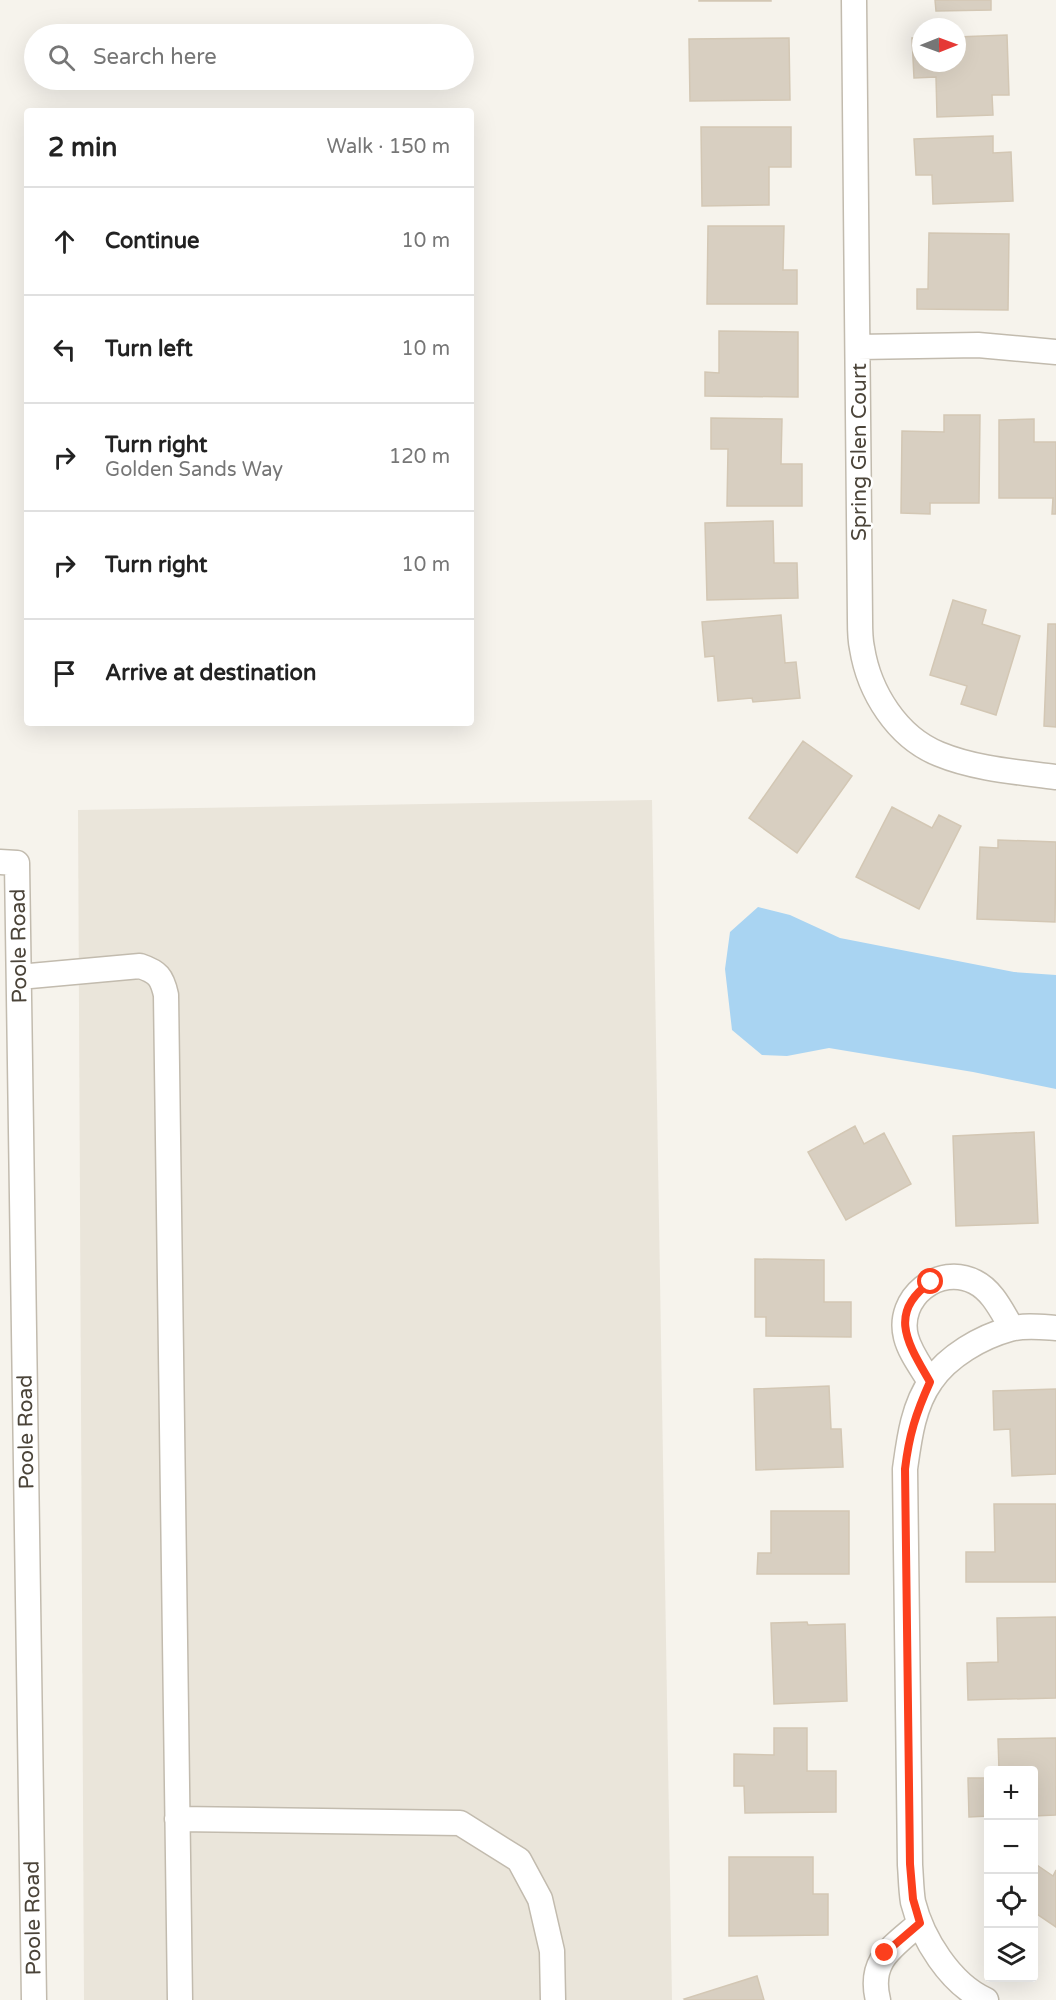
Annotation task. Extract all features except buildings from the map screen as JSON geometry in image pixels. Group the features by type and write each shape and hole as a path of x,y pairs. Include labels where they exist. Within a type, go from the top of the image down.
{"street":[{"name":"Spring Glen Court","path":"854,0 862,648 869,674 881,701 896,722 915,740 939,754 977,765 1056,777"},
{"path":"858,347 978,345 1056,352"},
{"name":"Poole Road","path":"9,863 19,976 34,2000"},
{"path":"19,976 140,966 151,970 162,980 166,995 180,2000"},
{"path":"930,1382 906,1336 905,1321 908,1306 917,1291 931,1282 946,1277 962,1277 976,1282 999,1306 1012,1329"},
{"path":"978,1999 951,1972 932,1948 920,1923 913,1899 910,1864 905,1469 909,1437 917,1410 930,1382 947,1363 970,1346 1012,1329 1056,1328"},
{"path":"177,1819 460,1823 519,1860 540,1899 552,1951 553,2000"},
{"path":"878,2000 875,1983 878,1966 885,1953 920,1923"}],"shaded area":[{"path":"652,800 672,2000 84,2000 78,810"}],"water":[{"path":"758,907 790,915 840,938 1014,972 1056,975 1056,1089 973,1072 829,1048 787,1056 762,1055 732,1030 725,969 730,932"}],"route":[{"path":"885,1953 920,1923 913,1899 910,1864 905,1469 909,1437 917,1410 930,1382 911,1349 906,1336 905,1321 908,1306 917,1291 931,1282"}]}
